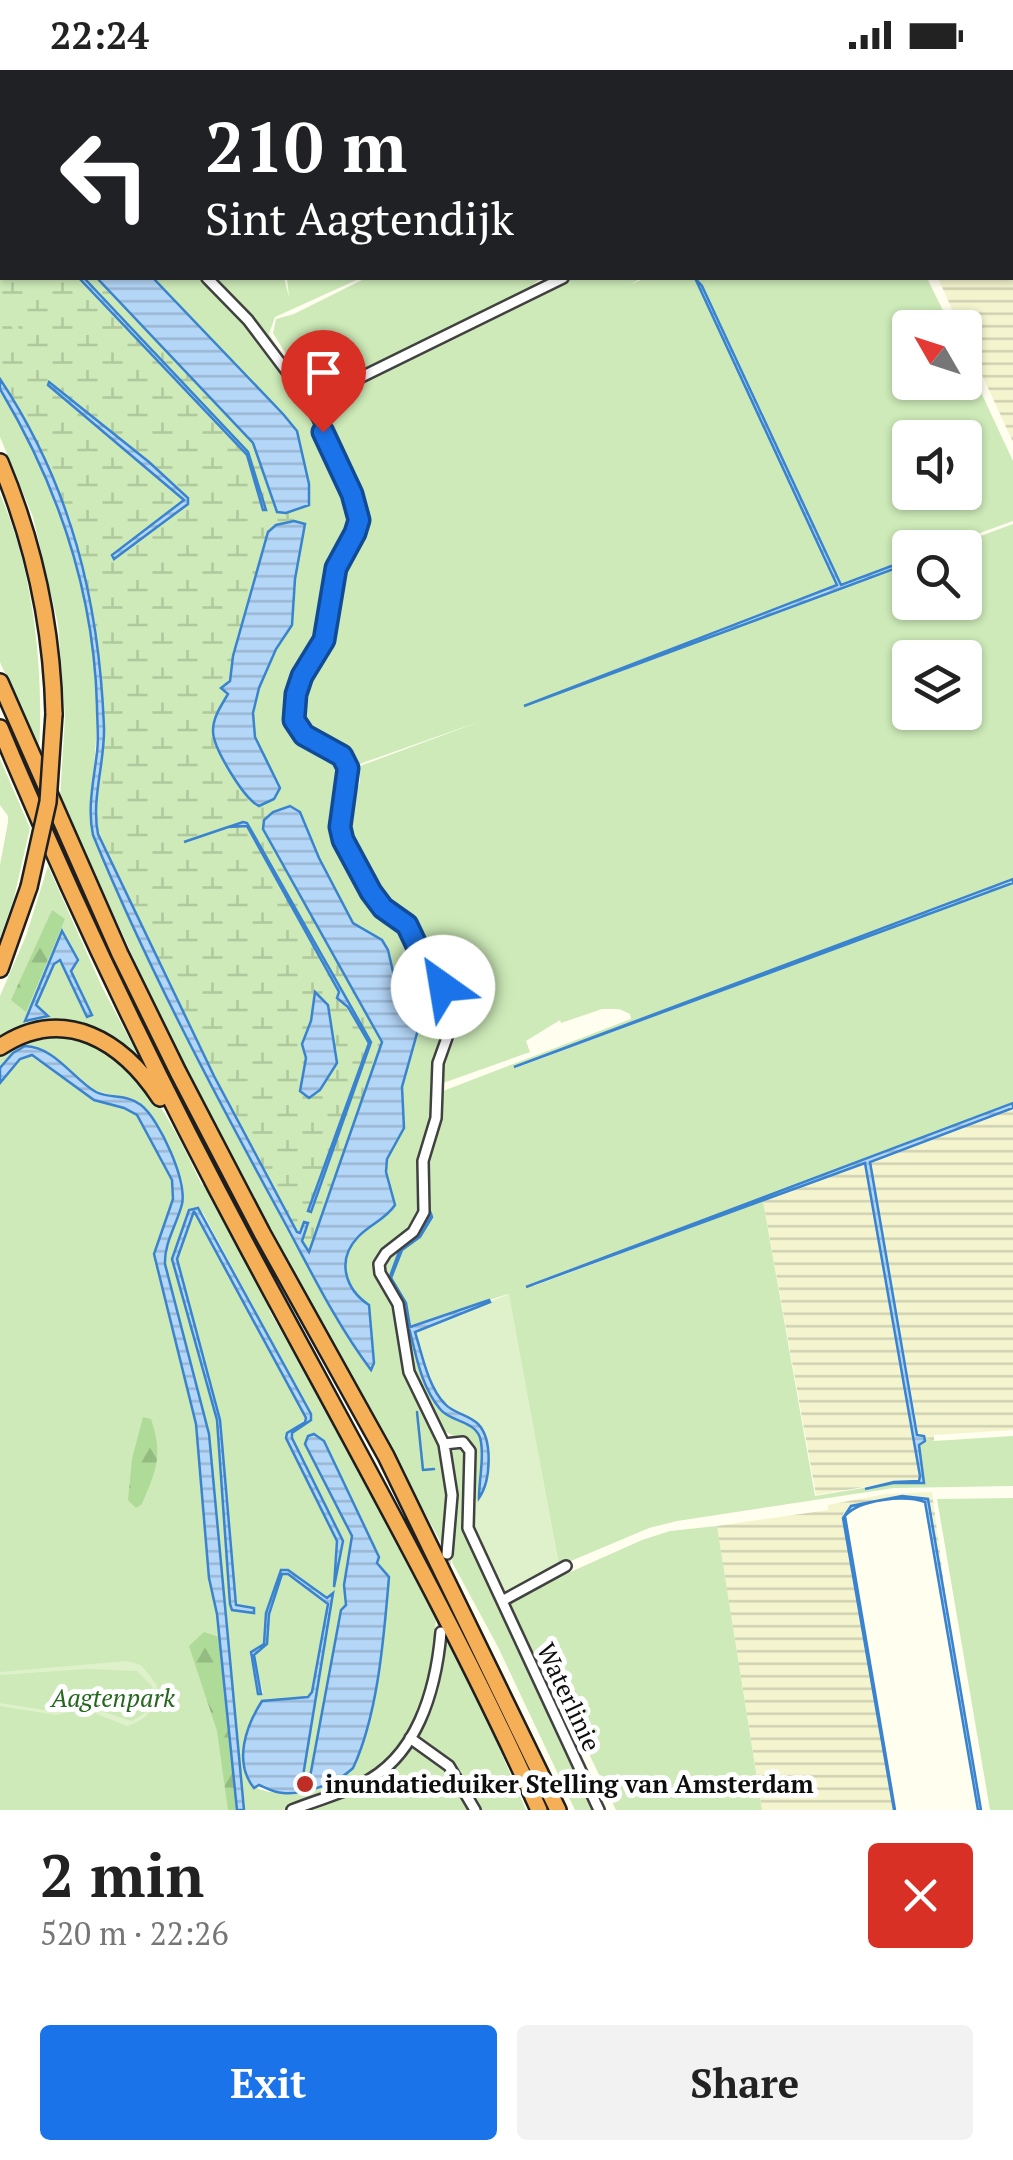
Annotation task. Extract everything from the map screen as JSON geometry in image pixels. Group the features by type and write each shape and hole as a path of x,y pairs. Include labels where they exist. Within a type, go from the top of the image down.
{"highway":[{"path":"0,462 36,568 50,643 54,714 48,802 29,887 0,968"},
{"path":"0,682 153,1021 262,1233 386,1456 558,1810"},
{"path":"0,728 104,962 203,1162 458,1639 538,1810"},
{"path":"0,1047 23,1036 64,1030 114,1045 142,1070 203,1162"}],"street":[{"path":"209,280 248,320 294,381 318,419 352,494 359,520 336,568 324,640 302,676 294,720 304,735 342,756 348,768 340,827 343,840 383,908 407,925 453,1011 438,1064 432,1136 423,1161 424,1212 413,1232 386,1253 379,1264 398,1304 409,1372 444,1444 452,1495 448,1554"},
{"path":"294,381 314,389 337,389 559,280"},
{"path":"318,419 337,389"},
{"name":"Waterlinie","path":"444,1444 463,1442 470,1451 468,1528 599,1810"},
{"path":"502,1602 566,1566"},
{"path":"292,1810 362,1784 385,1768 410,1738 431,1696 441,1632"},
{"path":"410,1738 449,1766 475,1810"}],"green space":[{"path":"0,280 204,280 236,312 304,400 354,506 354,531 335,562 323,637 302,671 293,724 344,767 339,841 358,875 408,933 449,1004 448,1025 433,1072 433,1115 419,1164 422,1212 415,1227 379,1256 394,1304 404,1365 433,1428 447,1477 444,1548 242,1178 168,1033 60,798 65,717 58,624 33,517 0,437 0,389 55,502 80,581 97,706 93,835 178,1019 320,1285 96,812 104,741 96,630 71,521 46,460 0,379"},
{"path":"3,280 81,280 247,455 263,510 266,509 259,486 268,486 277,508 293,512 294,521 276,525 268,532 233,656 228,693 212,734 246,797 263,805 270,801 273,812 264,820 264,829 382,1042 309,1252 302,1242 304,1222 299,1234 214,1076 98,834 103,713 92,606 72,522 46,460 0,379 0,304 30,363 39,371 0,289","holes":["59,389 149,461 188,498 188,504 120,556 113,555 185,500 68,403","247,823 371,1042 313,1209 308,1210 369,1043 348,1007 337,998 339,992 245,825 186,843 186,839","313,1003 333,1025 332,1048 337,1059 320,1090 300,1086 306,1058 302,1044 308,1036"]},
{"path":"86,280 99,280 253,443 266,478 258,483 248,452"},
{"path":"213,280 285,280 289,297 287,280 357,280 275,317 269,334 286,361 289,359 273,333 276,319 362,280 538,280 532,285 555,280 331,388 302,381 292,373 251,317"},
{"path":"566,280 638,280 630,285 641,280 696,280 837,585 558,693 892,570 892,620 982,620 982,536 1013,524 1013,879 514,1066 1013,883 1013,1103 528,1285 763,1201 815,1496 893,1483 923,1484 918,1445 925,1441 924,1436 934,1441 1013,1436 1013,1486 894,1488 677,1521 649,1528 559,1566 508,1294 409,1326 408,1330 444,1414 478,1433 479,1498 469,1509 472,1445 440,1429 412,1369 399,1304 383,1275 383,1260 427,1211 430,1194 423,1174 443,1091 631,1019 630,1014 619,1009 602,1009 561,1023 560,1020 526,1041 530,1052 443,1083 442,1068 461,1025 458,996 427,953 422,929 415,919 387,902 348,836 349,811 360,782 360,766 484,720 351,767 305,733 297,717 303,684 329,645 340,564 362,520 323,416 335,396 345,389"},
{"path":"699,280 928,280 943,310 892,310 892,400 982,400 982,394 1013,461 1013,521 982,532 892,530 892,566 841,585"},
{"path":"939,280 1013,280 1013,442 982,375 982,310 952,310"},
{"path":"0,494 21,554 34,619 40,685 39,749 0,662"},
{"path":"0,759 30,828 0,938 0,865 8,816 0,805"},
{"path":"48,866 102,987 140,1059 105,1037 89,1032 57,1032 0,1042 0,996 26,936"},
{"path":"52,910 65,919 26,1012 11,1000"},
{"path":"47,1036 77,1039 102,1049 125,1065 161,1108 334,1423 436,1620 429,1692 410,1735 390,1758 353,1784 283,1810 244,1810 209,1434 165,1264 166,1248 184,1192 182,1180 142,1105 96,1091 33,1046 21,1047 0,1068 0,1054","holes":["194,1208 203,1213 311,1414 311,1420 292,1433 292,1438 343,1541 334,1587 337,1541 286,1438 307,1418 194,1211 177,1259 220,1420 236,1606 252,1608 242,1612 232,1610 230,1604 217,1420 172,1259","325,1441 379,1557 376,1563 389,1577 383,1626 353,1768 317,1787 270,1792 248,1781 266,1701 308,1697 312,1692 328,1604 288,1574 281,1574 268,1621 267,1644 254,1655 263,1693 258,1693 250,1656 264,1644 266,1613 281,1570 286,1569 328,1599 333,1593 303,1776 310,1777 341,1610 346,1605 344,1585 353,1536"]},
{"name":"Aagtenpark","path":"29,1055 94,1100 137,1115 172,1180 173,1199 154,1255 196,1424 209,1578 217,1614 237,1810 0,1810 0,1083 20,1059"},
{"path":"1013,1108 1013,1430 934,1435 934,1441 919,1437 870,1162"},
{"path":"865,1163 920,1481 816,1495 763,1201"},
{"path":"509,1294 559,1566 504,1595 472,1533 469,1509 483,1493 487,1437 461,1412 446,1406 433,1385 415,1331"},
{"path":"143,1417 151,1419 157,1462 142,1504 136,1508 128,1500 132,1459"},
{"path":"457,1446 467,1457 464,1517 474,1552 597,1810 575,1810 498,1647 452,1562 458,1495 450,1455"},
{"path":"932,1492 949,1621 927,1498 898,1497 851,1506 843,1514 894,1810 762,1810 717,1526 828,1510 828,1505 885,1494"},
{"path":"1013,1498 1013,1810 990,1810 937,1499"},
{"path":"717,1526 762,1810 616,1810 578,1731 572,1739 570,1726 562,1718 508,1607 510,1599 642,1540 670,1531"},
{"path":"204,1632 219,1637 237,1810 228,1810 217,1731 189,1646"},
{"path":"446,1639 480,1704 526,1810 299,1810 345,1795 417,1738 438,1692"},
{"path":"127,1661 141,1665 157,1685 150,1711 127,1726 84,1709 56,1715 0,1706 49,1711 83,1705 131,1721 145,1711 152,1698 152,1686 137,1671 86,1669 0,1675"}],"water":[{"path":"81,280 86,280 248,452 266,510 247,455"},
{"path":"99,280 155,280 283,414 297,431 309,484 309,505 277,512 253,443"},
{"path":"697,280 841,585 892,566 892,570 524,706 837,585"},
{"path":"0,379 46,461 63,503 88,589 104,727 96,808 98,834 214,1076 297,1232 300,1233 304,1222 308,1223 302,1241 309,1252 382,1042 263,829 264,820 273,812 290,806 300,812 353,923 382,940 394,976 418,1003 421,1019 402,1087 404,1128 387,1159 386,1172 395,1205 358,1237 345,1264 349,1283 369,1305 374,1363 371,1370 322,1292 205,1073 157,979 93,835 91,804 98,735 89,622 55,502 0,389"},
{"path":"49,382 188,498 188,504 114,559 112,555 184,500"},
{"path":"294,521 305,524 292,625 276,649 253,713 255,737 280,788 274,799 259,806 230,772 214,739 213,726 228,694 221,688 230,681 233,656 268,532 276,525"},
{"path":"247,823 371,1042 311,1212 308,1211 369,1043 348,1007 337,998 339,992 247,826 228,827"},
{"path":"1013,879 1013,883 514,1067"},
{"path":"62,931 78,960 71,971 92,1015 87,1017 60,960 54,964 36,1005 48,1016 25,1021"},
{"path":"315,992 328,1005 337,1063 320,1090 309,1098 300,1091 306,1058 302,1044 311,1021"},
{"path":"25,1046 54,1057 96,1092 141,1105 164,1137 176,1167 182,1204 165,1264 209,1434 244,1810 237,1810 217,1614 209,1578 196,1424 154,1254 173,1199 172,1180 137,1115 94,1100 32,1055 20,1059 0,1083 0,1068"},
{"path":"1013,1103 1013,1108 870,1162 917,1435 924,1436 925,1441 919,1445 924,1483 893,1483 865,1489 894,1482 919,1481 920,1476 865,1163 526,1287"},
{"path":"198,1208 311,1414 311,1420 292,1433 292,1438 343,1541 334,1587 337,1541 286,1438 306,1418 194,1211 177,1259 220,1420 236,1605 254,1608 254,1613 232,1610 230,1604 217,1420 172,1259 189,1210"},
{"path":"431,1214 420,1237 402,1250 391,1278 406,1303 410,1327 490,1302 415,1332 439,1397 483,1431 489,1460 479,1498 479,1435 445,1414 430,1394 404,1310 389,1279 400,1249 420,1234"},
{"path":"314,1434 324,1441 379,1557 377,1563 389,1577 385,1624 374,1700 353,1768 320,1787 280,1793 259,1785 254,1788 244,1767 244,1744 262,1701 308,1697 312,1692 328,1604 288,1574 282,1574 269,1614 267,1644 254,1655 261,1694 251,1652 264,1644 266,1613 281,1570 288,1570 327,1598 333,1593 303,1776 310,1777 341,1610 346,1605 344,1585 352,1536 305,1444 308,1436"},
{"path":"902,1496 928,1499 981,1810 925,1502 906,1499 872,1502 845,1516 894,1810 843,1518 851,1506"}],"waterway":[{"path":"417,1412 423,1470 434,1469"}],"tunnel":[{"path":"441,1632 447,1554"}],"place":[{"name":"inundatieduiker Stelling van Amsterdam","path":"305,1784"}],"route":[{"path":"323,432 352,494 359,520 333,577 324,640 302,676 294,720 310,740 342,756 349,779 341,814 343,840 371,892 383,908 407,925 426,965 443,987"}]}
